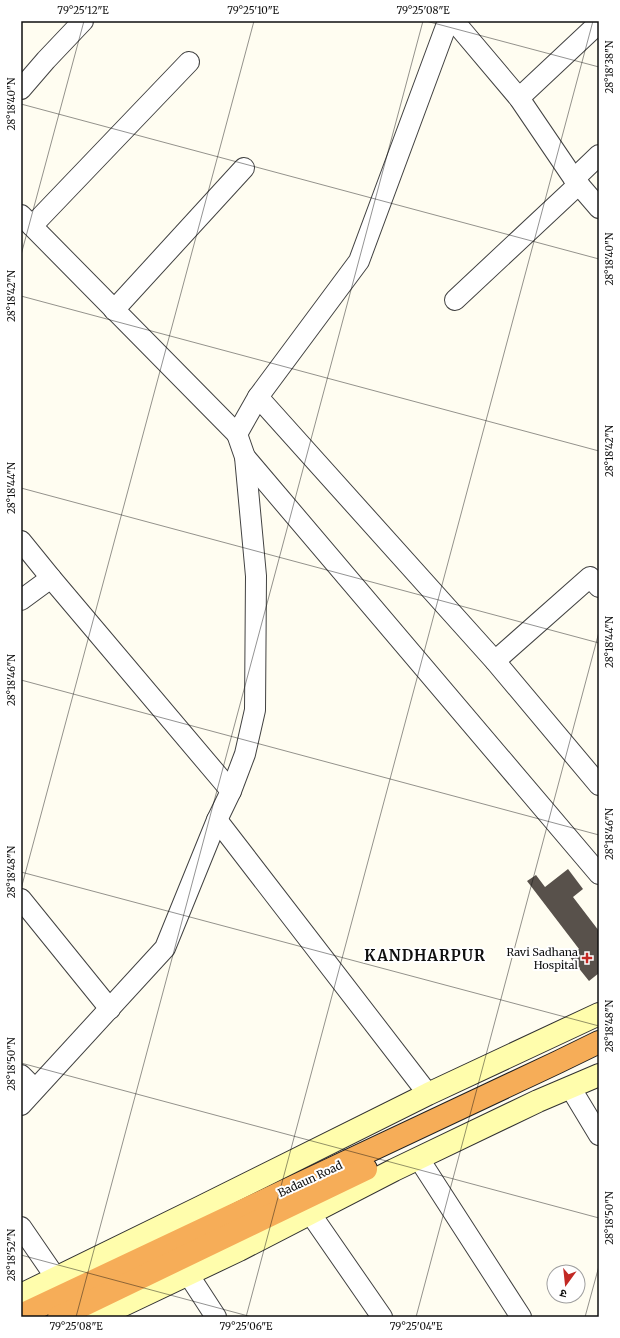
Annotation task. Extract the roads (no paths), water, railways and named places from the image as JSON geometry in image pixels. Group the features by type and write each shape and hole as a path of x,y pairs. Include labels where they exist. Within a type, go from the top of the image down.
{"highway":[{"name":"Badaun Road","path":"21,1315 599,1042"},
{"path":"59,1317 317,1194 445,1129 599,1056"}],"main road":[{"path":"21,1295 428,1094 599,1014"},
{"path":"98,1317 419,1159 570,1087 599,1075"}],"street":[{"path":"21,89 83,21"},
{"path":"519,98 599,23"},
{"path":"237,434 258,397 359,261 445,24 519,98 574,179 599,208"},
{"path":"21,1105 165,948 245,754 255,710 256,576 245,457 237,434 27,221 189,62"},
{"path":"574,179 599,155"},
{"path":"114,310 244,168"},
{"path":"455,300 579,184 574,179"},
{"path":"258,397 495,660 599,785"},
{"path":"245,457 599,874"},
{"path":"21,541 231,791"},
{"path":"495,660 590,577 599,587"},
{"path":"21,600 51,578"},
{"path":"217,820 428,1094"},
{"path":"21,898 110,1009"},
{"path":"21,1075 35,1089"},
{"path":"570,1087 599,1135"},
{"path":"419,1159 521,1317"},
{"path":"310,1213 382,1317"},
{"path":"21,1227 56,1278"},
{"path":"188,1274 216,1317"}],"place":[{"name":"Ravi Sadhana Hospital","path":"587,958"}],"district":[{"name":"KANDHARPUR","path":"425,955"}]}
